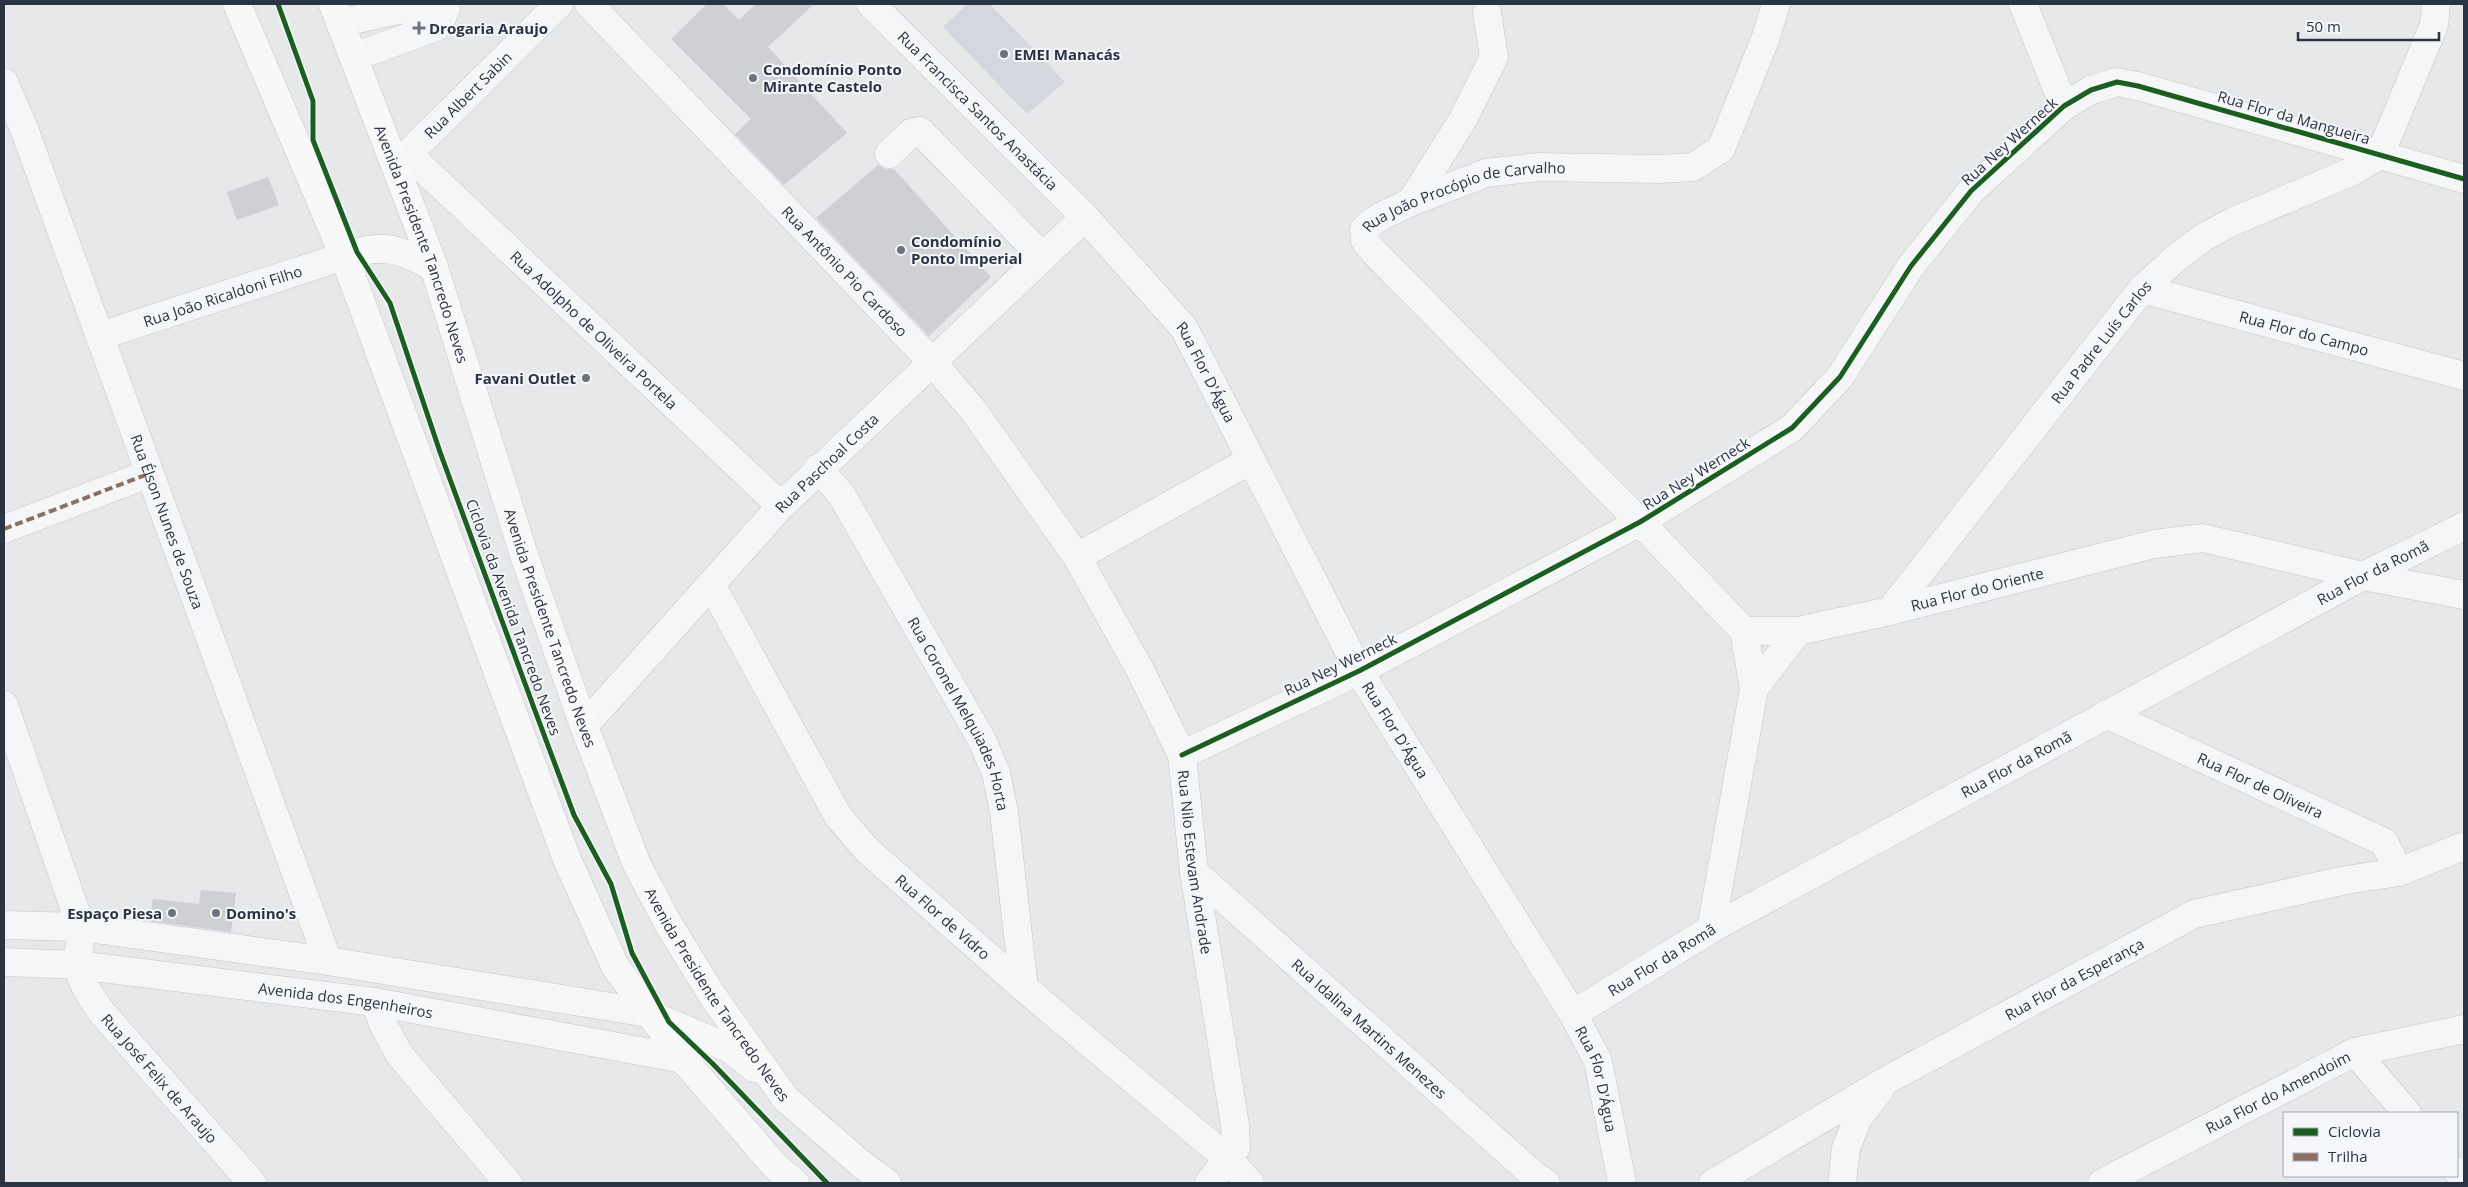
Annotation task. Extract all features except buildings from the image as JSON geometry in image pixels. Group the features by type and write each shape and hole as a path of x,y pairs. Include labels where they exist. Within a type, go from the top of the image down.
{"main road":[{"path":"237,4 344,256 566,857 615,966 683,1059 776,1166 795,1183"},
{"name":"Avenida Presidente Tancredo Neves","path":"336,13 354,57 401,156 524,556 584,726 637,864 669,925 714,998 786,1099 860,1163 887,1183"},
{"path":"344,256 370,248 397,249 434,267"},
{"path":"648,1013 729,1048 786,1099"}],"street":[{"path":"336,13 425,4 439,4 446,8 442,20 436,26 354,57"},
{"name":"Rua Albert Sabin","path":"401,156 559,4"},
{"name":"Rua Antônio Pio Cardoso","path":"589,4 933,363 973,410 1077,557"},
{"name":"Rua Francisca Santos Anastácia","path":"871,4 1085,216"},
{"name":"Rua João Procópio de Carvalho","path":"1640,522 1365,240 1364,230 1369,224 1411,202 1486,173 1514,168 1660,169 1693,167 1721,149 1766,37 1776,4"},
{"path":"2023,4 2064,106"},
{"path":"2380,155 2434,25 2436,4"},
{"path":"1411,202 1462,121 1494,57 1487,13"},
{"name":"Rua Élson Nunes de Souza","path":"4,82 100,336 148,474 328,961"},
{"name":"Rua Ney Werneck","path":"1182,755 1359,671 1640,522 1792,428 1840,377 1911,266 1971,191 2064,106 2091,90 2117,82"},
{"name":"Rua Flor da Mangueira","path":"2117,82 2464,179"},
{"path":"889,154 911,133 920,131 1043,257"},
{"name":"Rua Padre Luís Carlos","path":"1890,611 2142,289 2176,258 2204,237 2232,222 2354,171 2380,155"},
{"name":"Rua Adolpho de Oliveira Portela","path":"401,156 781,506"},
{"name":"Rua Paschoal Costa","path":"584,726 712,586 781,506 818,468 933,363 1085,216"},
{"name":"Rua Flor D'Água","path":"1085,216 1184,328 1359,671 1573,1014 1598,1061 1622,1183"},
{"name":"Rua João Ricaldoni Filho","path":"100,336 344,256"},
{"name":"Rua Flor do Campo","path":"2142,289 2464,376"},
{"path":"1077,557 1251,460"},
{"name":"Rua Coronel Melquiades Horta","path":"818,468 841,494 982,740 996,773 1004,812 1024,988"},
{"path":"4,529 148,474"},
{"path":"1640,522 1744,631 1754,689 1711,929"},
{"name":"Rua Flor da Romã","path":"1573,1014 1711,929 2363,576 2464,526"},
{"name":"Rua Flor do Oriente","path":"1744,631 1798,631 1890,611 2154,544 2203,538 2363,576 2464,595"},
{"name":"Rua Nilo Estevam Andrade","path":"1077,557 1139,668 1182,755 1194,872 1236,1125 1236,1148 1229,1160"},
{"name":"Rua Flor de Vidro","path":"712,586 838,816 867,850 1024,988 1229,1160 1250,1183"},
{"path":"1754,689 1798,631"},
{"path":"4,705 81,927 78,965"},
{"name":"Rua Flor de Oliveira","path":"2106,714 2384,842 2399,872"},
{"name":"Rua Flor da Esperança","path":"1713,1183 1889,1079 2194,914 2346,880 2399,872 2464,846"},
{"name":"Rua Idalina Martins Menezes","path":"1194,872 1527,1170 1546,1183"},
{"path":"4,925 81,927 328,961 648,1013"},
{"name":"Avenida dos Engenheiros","path":"4,962 78,965 374,1002 683,1059"},
{"name":"Rua José Felix de Araujo","path":"78,965 86,990 104,1015 252,1183"},
{"path":"374,1002 399,1054 508,1183"},
{"name":"Rua Flor do Amendoim","path":"2102,1183 2355,1052 2464,1029"},
{"path":"2355,1052 2406,1112"},
{"path":"1842,1183 1846,1148 1858,1118 1889,1079"},
{"path":"1208,1183 1229,1160"}],"shaded area":[{"name":"EMEI Manacás","path":"967,4 990,4 1065,82 1027,114 943,27"}],"marked path":[{"path":"4,529 148,474"}],"cycle path":[{"name":"Ciclovia da Avenida Tancredo Neves","path":"278,4 313,101 313,140 357,252 390,303 440,452 534,708 574,815 611,884 632,953 669,1022 713,1064 827,1183"},
{"path":"1182,755 1359,671 1640,522 1792,428 1840,377 1911,266 1971,191 2064,106 2091,90 2117,82 2138,86 2464,179"}],"place":[{"name":"Drogaria Araujo","path":"419,28"},
{"name":"EMEI Manacás","path":"1004,54"},
{"name":"Condomínio Ponto Mirante Castelo","path":"753,78"},
{"name":"Condomínio Ponto Imperial","path":"901,250"},
{"name":"Favani Outlet","path":"586,378"},
{"name":"Espaço Piesa","path":"172,913"},
{"name":"Domino's","path":"216,913"}]}
